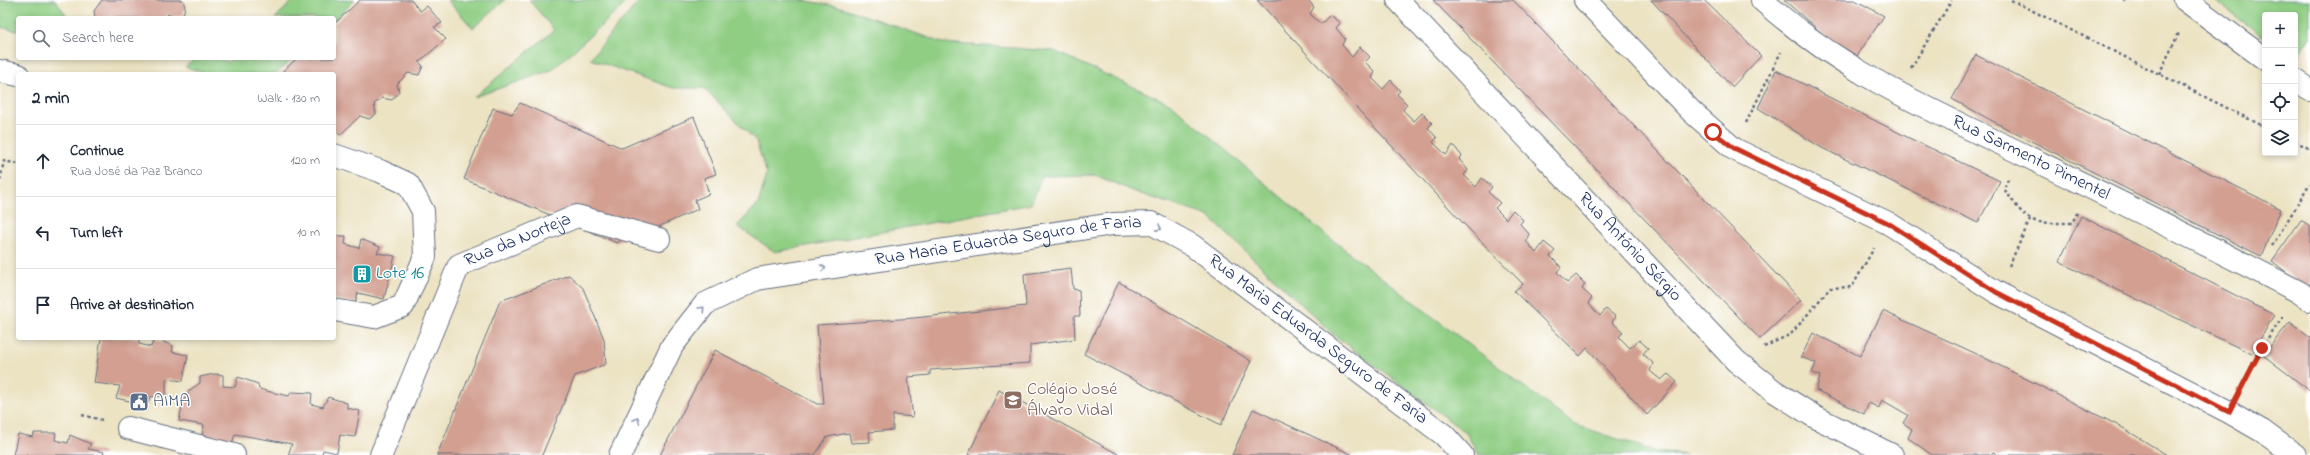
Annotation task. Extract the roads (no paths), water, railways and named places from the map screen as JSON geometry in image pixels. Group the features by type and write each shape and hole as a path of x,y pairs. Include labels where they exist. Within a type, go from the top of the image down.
{"street":[{"name":"Rua António Sérgio","path":"1398,0 1736,360 1774,391 1815,417 1892,455"},
{"path":"1585,0 1691,111 1734,148 1888,223 1996,292 2229,412 2262,431 2295,455"},
{"name":"Rua Sarmento Pimentel","path":"1762,0 1793,28 1845,64 1896,93 2257,270 2304,296"},
{"path":"2189,3 2262,57"},
{"path":"0,71 16,75"},
{"path":"2298,82 2310,90"},
{"path":"336,156 380,171 408,184 423,211 425,257 403,306 374,317 336,310"},
{"name":"Rua da Norteja","path":"381,455 459,265 577,216 659,239"},
{"name":"Rua Maria Eduarda Seguro de Faria","path":"620,455 672,346 705,304 757,279 1113,224 1151,224 1193,246 1444,435 1462,455"},
{"path":"128,428 234,455"}],"place":[{"name":"Lote 16","path":"362,274"},
{"name":"Colégio José Álvaro Vidal","path":"1013,400"},
{"name":"AIMA","path":"139,402"}]}
